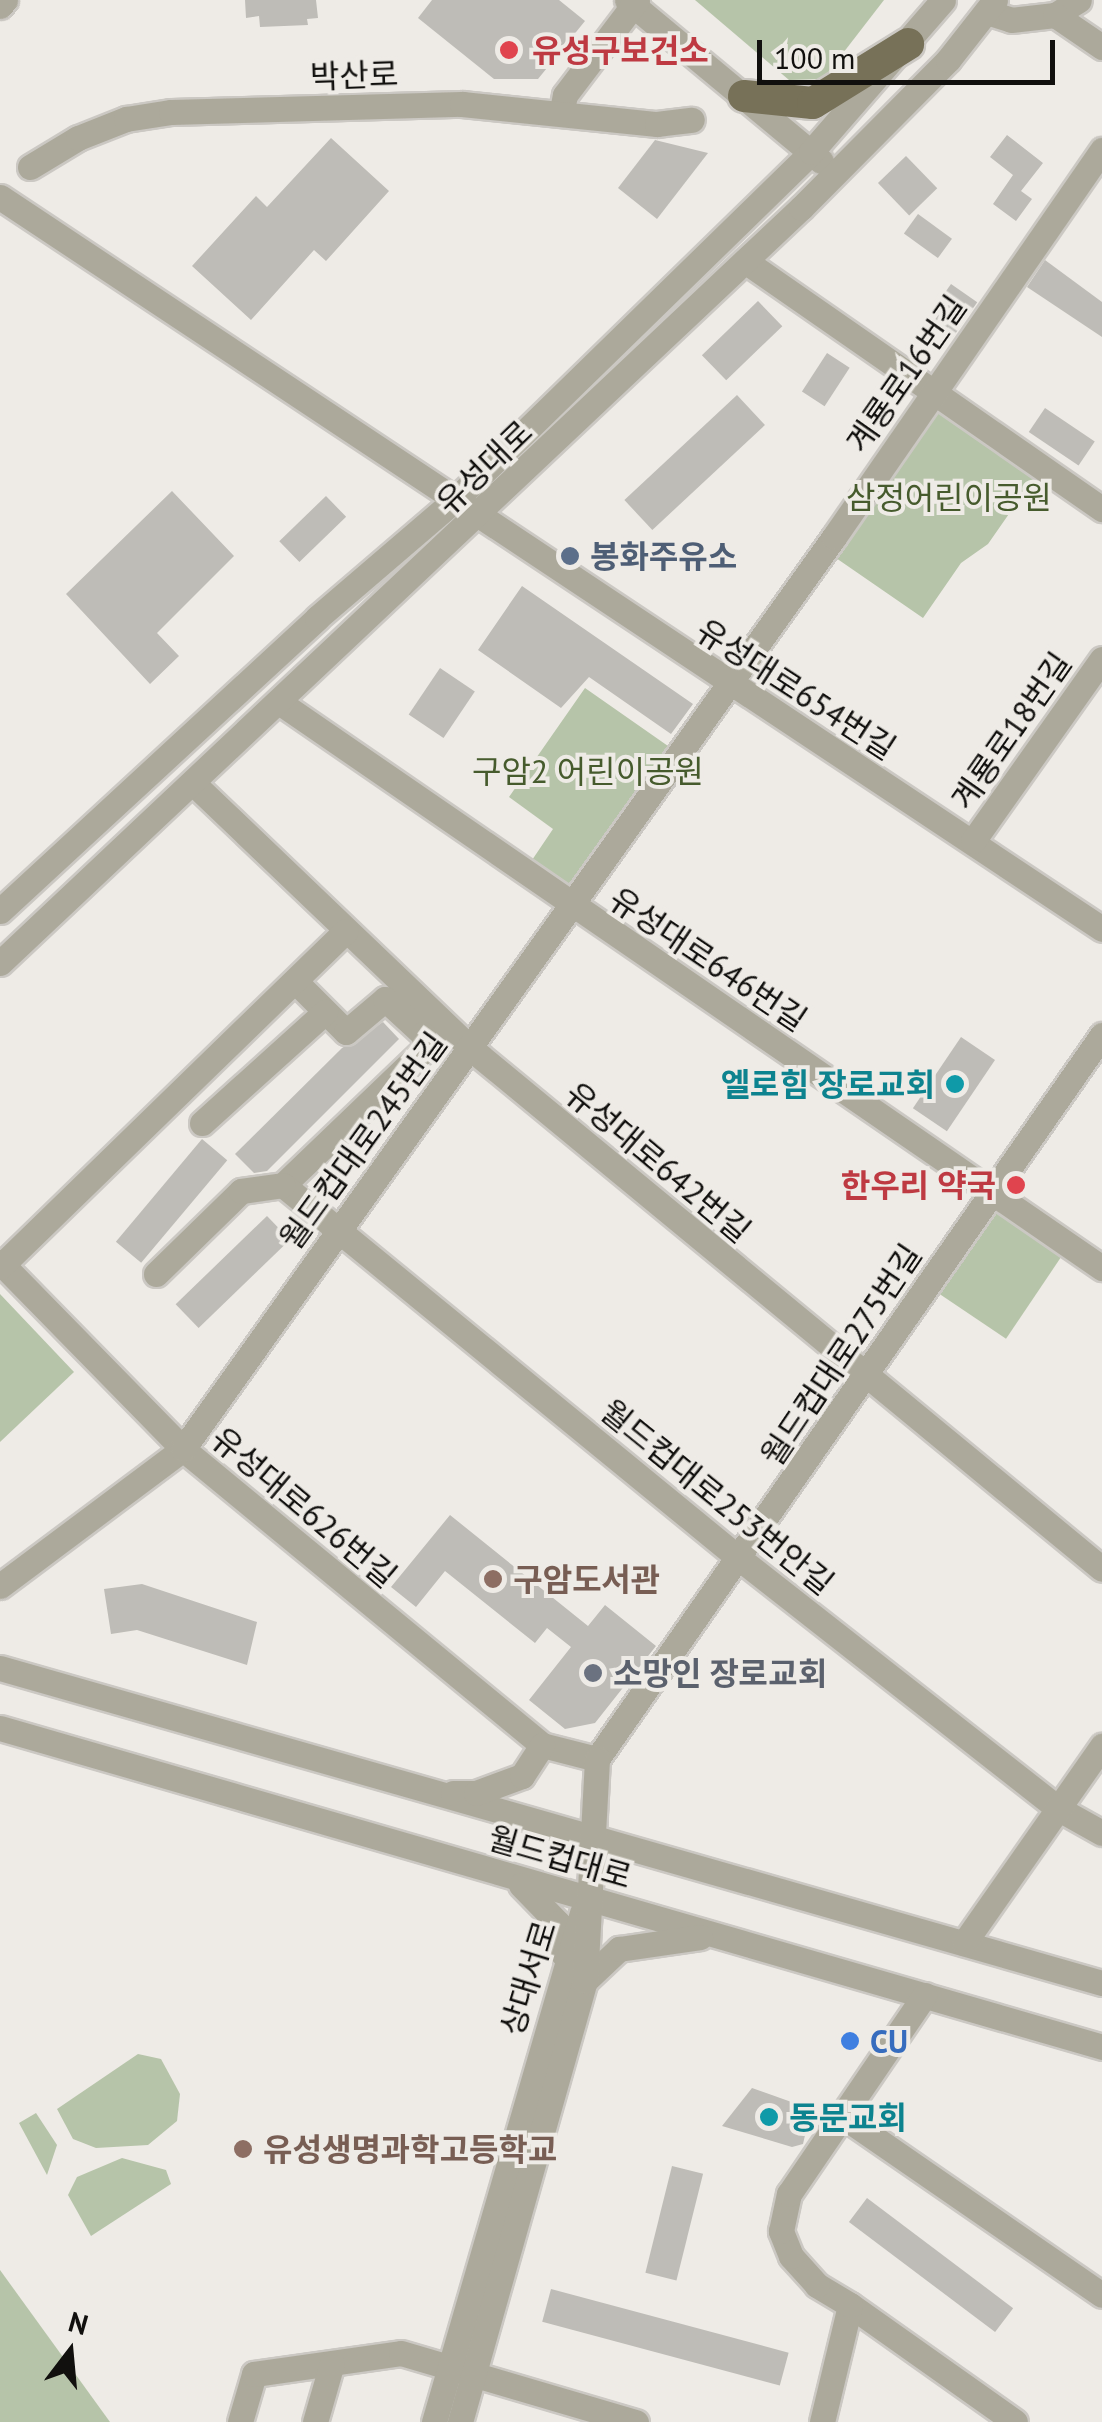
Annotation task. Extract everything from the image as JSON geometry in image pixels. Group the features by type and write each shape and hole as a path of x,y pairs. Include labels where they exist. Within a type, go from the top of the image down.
{"main road":[{"path":"744,96 813,102 908,44"}],"street":[{"name":"유성대로","path":"0,911 317,618 457,498 908,44 943,0"},
{"path":"991,6 1011,20 1056,15 1079,0"},
{"path":"562,110 565,95 632,2 836,174"},
{"name":"유성대로","path":"0,962 480,516 836,174 991,6"},
{"path":"1056,15 1102,46"},
{"name":"박산로","path":"30,168 78,138 171,112 462,104 562,110 657,124 692,120"},
{"name":"계룡로16번길","path":"729,685 1102,150"},
{"name":"유성대로654번길","path":"0,197 126,286 457,498 729,685 972,841 1102,930"},
{"path":"745,261 1102,509"},
{"name":"계룡로18번길","path":"972,841 1102,659"},
{"name":"월드컵대로245번길","path":"0,1586 183,1449 729,685"},
{"name":"유성대로646번길","path":"279,702 1102,1268"},
{"name":"유성대로642번길","path":"193,782 469,1048 1102,1569"},
{"path":"1,1265 345,931"},
{"path":"156,1274 241,1190 284,1184 426,1048 424,1034 385,999 346,1032 295,982"},
{"path":"202,1123 326,1012"},
{"name":"월드컵대로275번길","path":"597,1759 1102,1035"},
{"name":"월드컵대로253번안길","path":"284,1184 321,1220 340,1228 740,1559 1058,1809 1102,1833"},
{"name":"유성대로626번길","path":"1,1265 183,1449 542,1746 597,1759"},
{"name":"월드컵대로","path":"0,1668 1102,1983"},
{"name":"월드컵대로","path":"0,1728 1102,2047"},
{"path":"432,1792 476,1793 512,1781 534,1765 542,1746"},
{"path":"964,1943 1102,1746"},
{"name":"상대서로","path":"434,2422 462,2371 574,1975 589,1900 597,1759"},
{"path":"512,1878 558,1923 574,1975 630,1945 715,1935"},
{"path":"925,1996 789,2194 781,2230 804,2270 1015,2422"},
{"path":"844,2116 1102,2294"},
{"path":"822,2422 850,2305"},
{"path":"240,2422 254,2374 402,2353 636,2422"},
{"path":"315,2422 332,2363"},
{"name":"상대서로","path":"460,2422 462,2371"}],"green space":[{"path":"695,0 884,0 823,79 789,80"},
{"name":"삼정어린이공원","path":"937,412 1034,478 988,544 961,563 923,618 836,558"},
{"name":"구암2 어린이공원","path":"585,688 668,746 565,892 528,866 553,829 509,797"},
{"path":"989,1203 1064,1253 1006,1339 931,1288"},
{"path":"0,1294 74,1372 0,1442"},
{"path":"138,2054 161,2059 180,2094 177,2121 148,2145 96,2148 73,2139 57,2109"},
{"path":"36,2113 57,2145 47,2175 19,2123"},
{"path":"122,2158 166,2170 171,2184 91,2236 68,2195 77,2177"},
{"path":"0,2270 110,2422 0,2422"}],"building":[{"path":"245,0 316,0 318,18 307,19 308,25 260,27 259,16 246,18"},
{"name":"유성구보건소","path":"432,0 559,0 585,21 538,79 494,79 418,18"},
{"path":"1007,135 1043,163 1021,191 1032,199 1016,221 993,204 1013,175 990,157"},
{"path":"331,138 389,191 326,261 314,250 251,320 192,266 256,196 267,207"},
{"path":"655,140 708,153 657,219 618,188"},
{"path":"906,156 937,188 909,215 878,183"},
{"path":"918,214 952,239 938,258 904,233"},
{"path":"1045,260 1102,302 1102,337 1027,287"},
{"path":"951,284 977,302 952,338 926,320"},
{"path":"758,301 782,326 726,380 702,355"},
{"path":"827,353 850,368 825,406 802,392"},
{"path":"737,395 765,425 652,530 624,500"},
{"path":"1045,408 1095,442 1079,466 1029,432"},
{"path":"172,491 234,556 157,633 179,656 150,684 66,594"},
{"path":"326,496 346,517 299,562 279,541"},
{"path":"522,586 693,704 671,734 589,677 561,708 478,650"},
{"path":"440,668 475,691 444,738 409,714"},
{"path":"383,1022 399,1039 267,1171 254,1173 235,1154 342,1048"},
{"name":"엘로힘 장로교회","path":"961,1037 995,1060 947,1131 913,1108"},
{"path":"202,1139 227,1160 141,1263 116,1242"},
{"path":"267,1216 290,1240 199,1328 176,1304"},
{"path":"450,1515 588,1626 605,1605 656,1646 595,1723 565,1729 529,1700 571,1647 547,1628 535,1643 445,1571 416,1607 391,1587"},
{"path":"142,1584 257,1622 247,1665 137,1630 111,1634 104,1589"},
{"name":"동문교회","path":"752,2088 811,2109 803,2144 792,2147 722,2126"},
{"path":"672,2166 703,2174 676,2280 645,2273"},
{"path":"867,2198 1013,2308 995,2332 849,2222"},
{"path":"551,2289 789,2353 780,2386 542,2322"}],"place":[{"name":"유성구보건소","path":"509,50"},
{"name":"봉화주유소","path":"570,556"},
{"name":"엘로힘 장로교회","path":"955,1084"},
{"name":"한우리 약국","path":"1016,1185"},
{"name":"구암도서관","path":"493,1579"},
{"name":"소망인 장로교회","path":"593,1673"},
{"name":"CU","path":"850,2041"},
{"name":"동문교회","path":"769,2117"},
{"name":"유성생명과학고등학교","path":"243,2149"}]}
